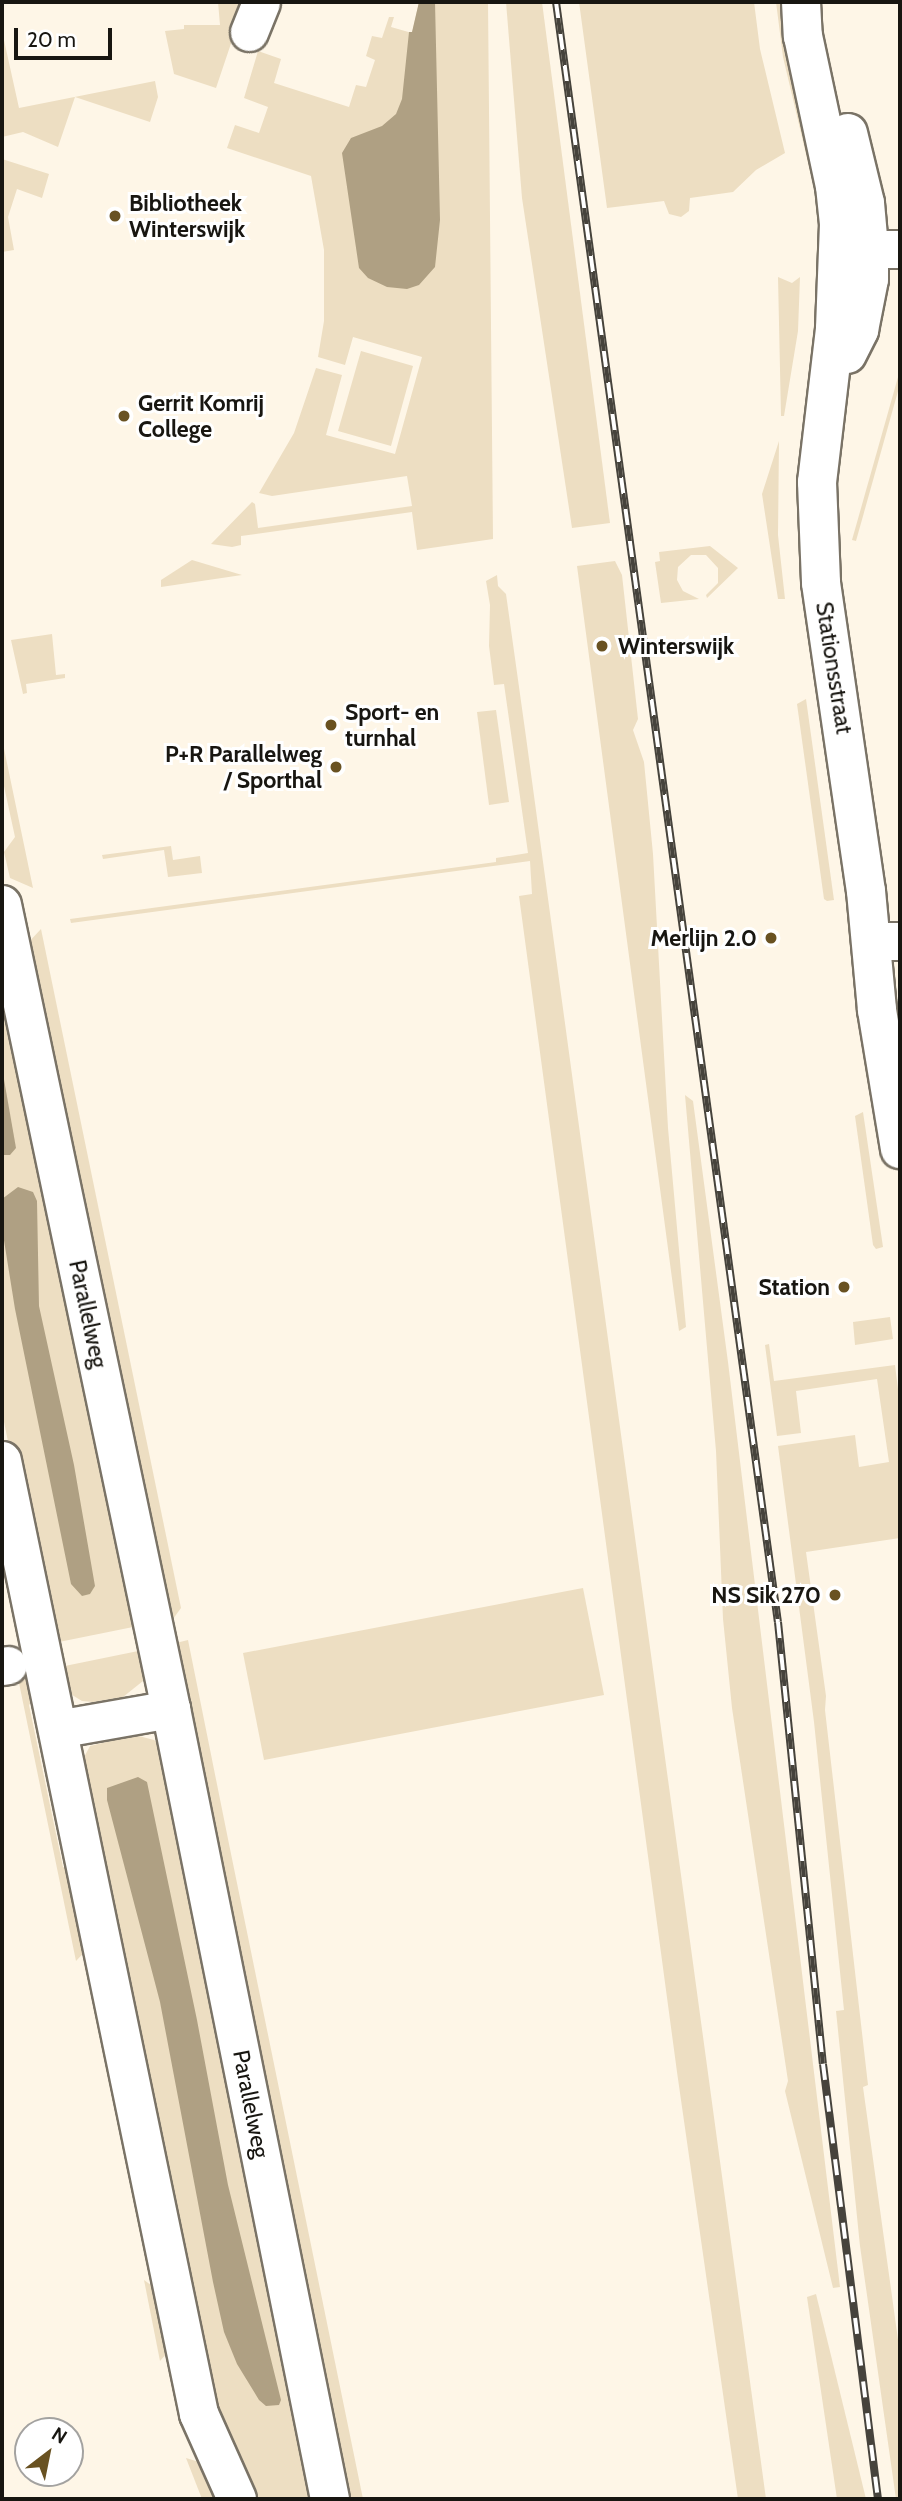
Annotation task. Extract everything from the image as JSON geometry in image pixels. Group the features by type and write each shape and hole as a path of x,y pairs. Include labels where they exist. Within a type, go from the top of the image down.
{"street":[{"name":"Stationsstraat","path":"801,2 803,36 835,186 870,249 828,393 817,482 818,551 886,941 877,1010 900,1149"},
{"name":"Parallelweg","path":"3,915 171,1709 330,2499"},
{"path":"2,1461 199,2414 237,2499"},
{"path":"57,1729 171,1709"}],"shaded area":[{"path":"218,2 245,2 216,88 174,74 165,31 184,29 184,25 220,25"},
{"path":"419,2 488,2 493,539 417,550 412,512 241,536 241,545 232,547 211,544 252,502 255,504 258,528 412,506 407,476 272,496 259,493 294,433 316,368 342,375 326,435 395,454 422,357 353,337 345,365 318,357 324,321 324,250 311,176 227,148 235,125 259,133 268,107 244,98 258,51 281,59 274,83 349,107 356,85 366,87 375,60 366,56 372,36 382,38 389,17 394,17 391,27 412,33"},
{"path":"419,2 435,2 440,220 435,267 419,285 407,289 387,287 368,278 359,268 342,153 351,138 382,126 396,114 402,99 409,32 412,32"},
{"path":"506,2 542,2 610,523 572,528 522,198"},
{"path":"579,2 754,2 760,49 785,153 756,170 733,192 690,198 689,211 681,217 669,214 664,201 607,208"},
{"path":"776,2 781,2 786,39 821,169 810,171 783,57"},
{"path":"2,31 19,108 155,81 158,97 150,122 75,97 58,147 23,132 2,137"},
{"path":"2,159 49,174 42,198 17,189 8,217 14,250 2,252"},
{"path":"778,277 792,283 800,277 798,331 784,416 781,416"},
{"path":"361,351 413,366 391,446 338,431"},
{"path":"900,370 900,384 856,541 852,540"},
{"path":"779,441 778,535 785,599 778,599 762,494"},
{"path":"710,546 738,568 707,598 706,595 718,583 718,568 706,555 691,555 678,567 677,580 683,591 699,599 661,603 655,562 660,561 659,552"},
{"path":"192,560 242,575 161,587 161,580"},
{"path":"615,561 622,575 638,719 633,730 644,762 653,854 668,1128 686,1327 679,1331 577,566"},
{"path":"497,575 498,586 506,594 526,737 766,2499 738,2499 677,2072 519,896 532,894 530,861 71,923 70,919 496,862 496,858 528,853 504,684 494,685 489,646 490,605 486,581"},
{"path":"52,634 56,675 65,674 65,678 26,684 27,693 23,694 11,640"},
{"path":"806,699 834,900 827,901 824,899 797,704"},
{"path":"496,710 509,802 489,805 477,712"},
{"path":"2,739 33,888 10,878 4,852 15,837 2,777"},
{"path":"171,846 173,860 200,856 202,873 168,877 164,850 103,859 102,855"},
{"path":"41,929 181,1608 173,1619 163,1621 25,946"},
{"path":"2,960 143,1625 49,1644 2,1412"},
{"path":"2,1068 16,1148 10,1155 2,1155"},
{"path":"685,1095 693,1101 728,1362 840,2287 833,2288 785,2091 788,2081 732,1708 723,1619 716,1451"},
{"path":"863,1112 883,1247 876,1249 873,1245 855,1116"},
{"path":"18,1187 33,1192 37,1201 39,1306 74,1465 95,1586 90,1594 82,1596 71,1584 15,1309 2,1228 2,1199"},
{"path":"890,1317 893,1339 855,1345 853,1322"},
{"path":"769,1344 774,1381 895,1365 900,1405 900,1538 806,1552 826,1696 825,1710 868,2085 863,2087 900,2354 900,2499 896,2499 860,2246 836,2011 844,2010 814,1722 778,1446 855,1435 859,1467 889,1462 877,1379 796,1391 801,1433 777,1436 765,1345"},
{"path":"583,1588 604,1695 264,1760 243,1653"},
{"path":"188,1640 363,2499 342,2499 168,1645"},
{"path":"148,1649 148,1669 143,1681 123,1697 82,1701 64,1690 55,1668"},
{"path":"35,1672 39,1691 29,1705 63,1867 78,1876 93,1943 76,1961 18,1678"},
{"path":"135,1735 154,1740 162,1746 321,2499 248,2499 219,2437 80,1765 90,1746"},
{"path":"138,1777 147,1782 197,2020 228,2185 281,2400 279,2405 266,2406 259,2400 237,2364 224,2332 160,2002 107,1800 107,1788"},
{"path":"144,2280 166,2296 175,2344 160,2361"},
{"path":"816,2294 866,2499 837,2499 807,2297"},
{"path":"186,2458 209,2465 225,2499 202,2499"}],"railway":[{"path":"556,2 778,1622 823,2064 878,2499"}],"place":[{"name":"Bibliotheek Winterswijk","path":"115,216"},
{"name":"Gerrit Komrij College","path":"124,416"},
{"name":"Winterswijk","path":"602,646"},
{"name":"Sport- en turnhal","path":"331,725"},
{"name":"P+R Parallelweg / Sporthal","path":"336,767"},
{"name":"Merlijn 2.0","path":"771,938"},
{"name":"Station","path":"844,1287"},
{"name":"NS Sik 270","path":"835,1595"}]}
